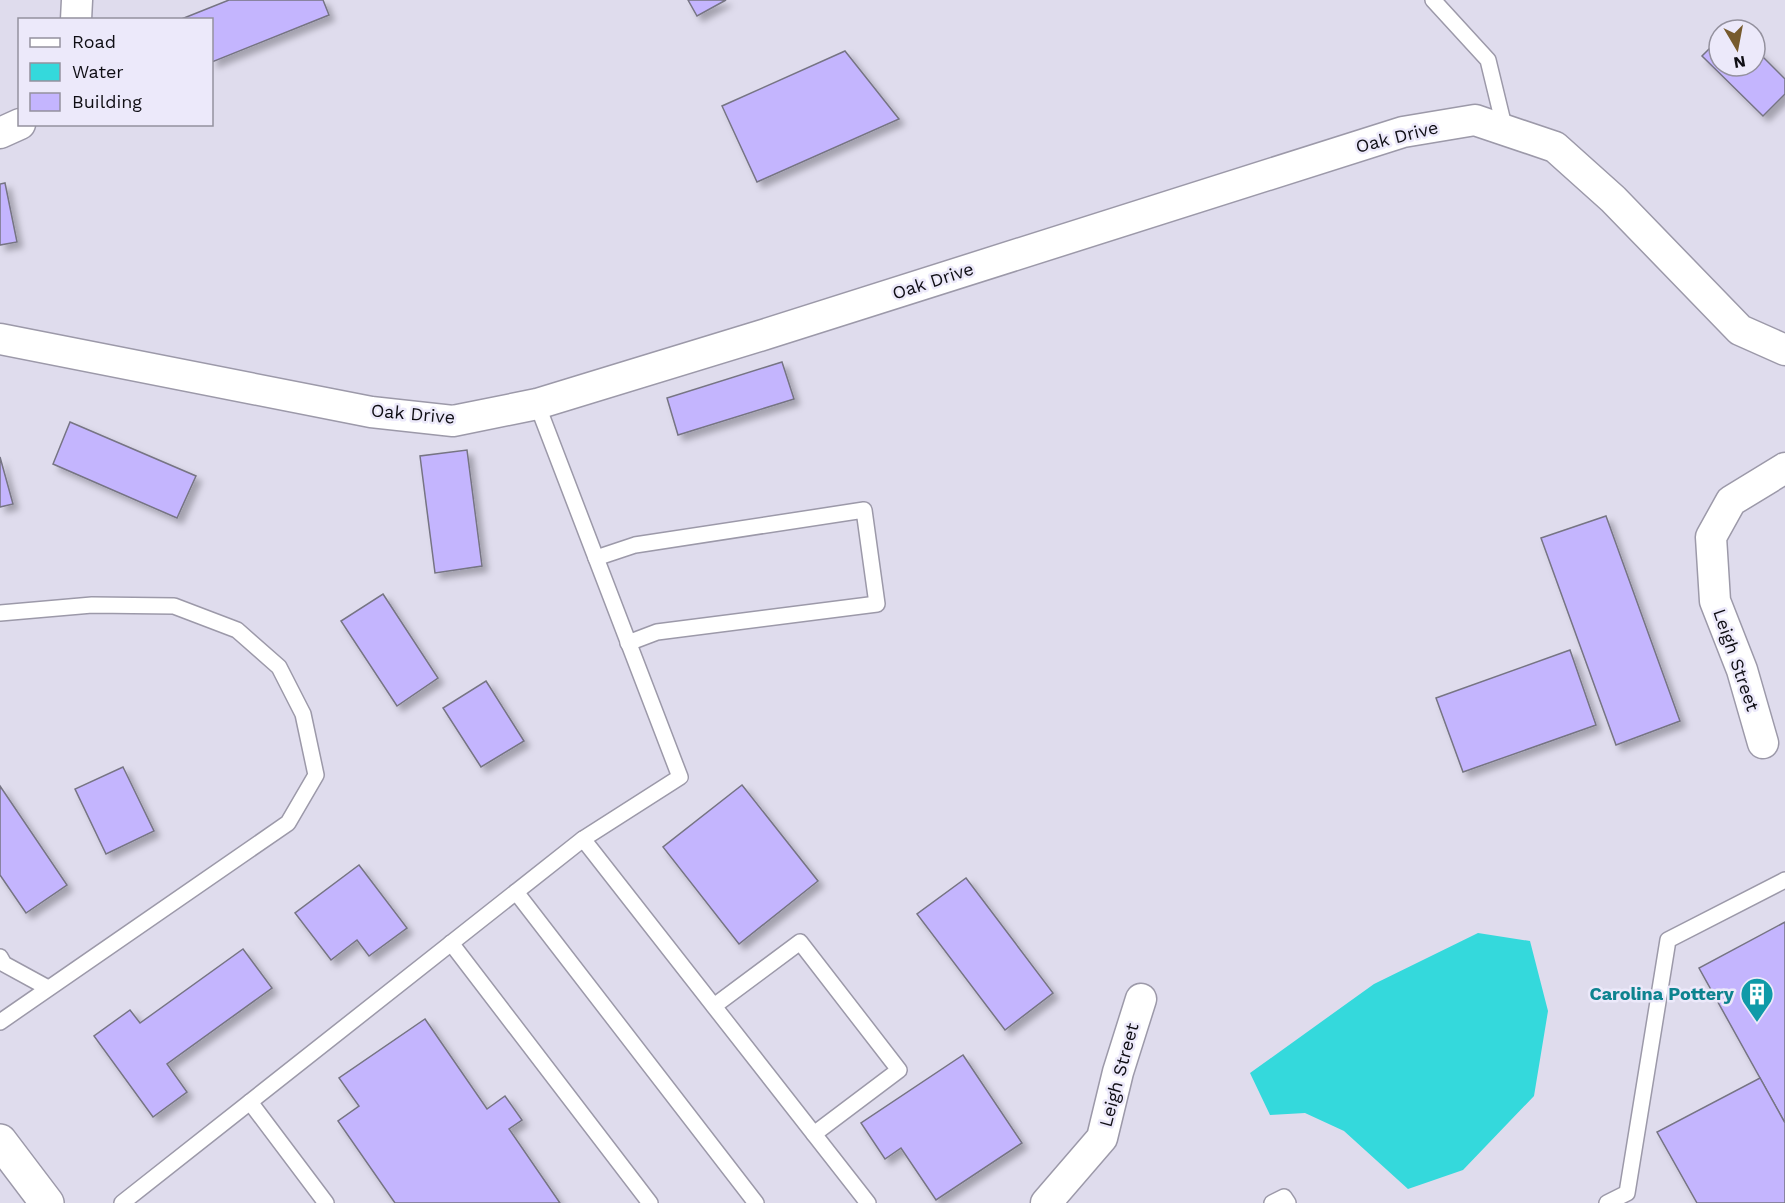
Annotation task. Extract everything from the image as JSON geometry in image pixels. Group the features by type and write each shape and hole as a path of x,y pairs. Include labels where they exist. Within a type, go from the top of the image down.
{"main road":[{"path":"0,1141 47,1203"}],"street":[{"path":"76,0 76,18"},
{"name":"Oak Drive","path":"0,339 371,412 453,421 537,404 766,334 1403,132 1475,120 1555,147 1613,199 1740,330 1785,350"},
{"path":"0,133 18,125"},
{"name":"Leigh Street","path":"1763,743 1742,670 1715,601 1711,537 1731,501 1785,468"},
{"name":"Leigh Street","path":"1046,1203 1102,1138 1118,1072 1141,999"}],"lane":[{"path":"1433,0 1488,60 1505,130"},
{"path":"122,1203 583,839 680,777 537,404"},
{"path":"596,558 635,545 864,510 877,604 657,632 628,643"},
{"path":"0,613 92,605 174,606 237,630 279,667 303,714 316,775 288,823 0,1022"},
{"path":"583,839 868,1203"},
{"path":"1607,1203 1627,1193 1668,940 1785,880"},
{"path":"516,892 756,1203"},
{"path":"714,1006 800,942 899,1070 814,1134"},
{"path":"451,943 650,1203"},
{"path":"0,957 4,964 48,988"},
{"path":"250,1102 326,1203"},
{"path":"1272,1203 1284,1197 1288,1203"}],"water":[{"path":"1478,933 1530,941 1548,1011 1534,1096 1463,1170 1408,1189 1344,1131 1305,1113 1270,1115 1250,1073 1374,984"}],"building":[{"path":"229,0 323,0 329,15 213,62 213,18 184,18"},
{"path":"688,0 726,0 697,16"},
{"path":"845,51 899,119 757,182 722,106"},
{"path":"1707,51 1707,61 1702,56"},
{"path":"1767,61 1785,79 1785,94 1763,116 1724,78 1767,78"},
{"path":"5,183 17,242 0,245 0,184"},
{"path":"782,362 794,399 678,435 667,398"},
{"path":"70,422 196,476 177,518 53,464"},
{"path":"467,450 482,566 435,573 420,456"},
{"path":"0,457 13,504 0,507"},
{"path":"1606,516 1680,721 1616,745 1541,538"},
{"path":"383,594 438,678 397,706 341,621"},
{"path":"1570,650 1596,725 1463,772 1436,698"},
{"path":"486,681 524,741 481,767 443,708"},
{"path":"123,767 154,831 106,854 75,789"},
{"path":"742,785 818,881 739,944 663,847"},
{"path":"0,786 67,885 26,913 0,875"},
{"path":"359,865 407,928 369,956 357,940 331,960 295,913"},
{"path":"966,878 1053,993 1005,1030 917,914"},
{"name":"Carolina Pottery","path":"1785,922 1785,1123 1699,968"},
{"path":"243,949 272,988 167,1064 187,1092 153,1117 94,1036 130,1010 140,1023"},
{"path":"425,1019 487,1109 505,1096 522,1120 509,1129 560,1203 395,1203 338,1121 359,1106 339,1078"},
{"path":"963,1055 1022,1143 936,1200 901,1148 885,1159 861,1123"},
{"path":"1760,1078 1785,1123 1785,1203 1697,1203 1657,1132"}],"place":[{"name":"Carolina Pottery","path":"1757,1023"}]}
